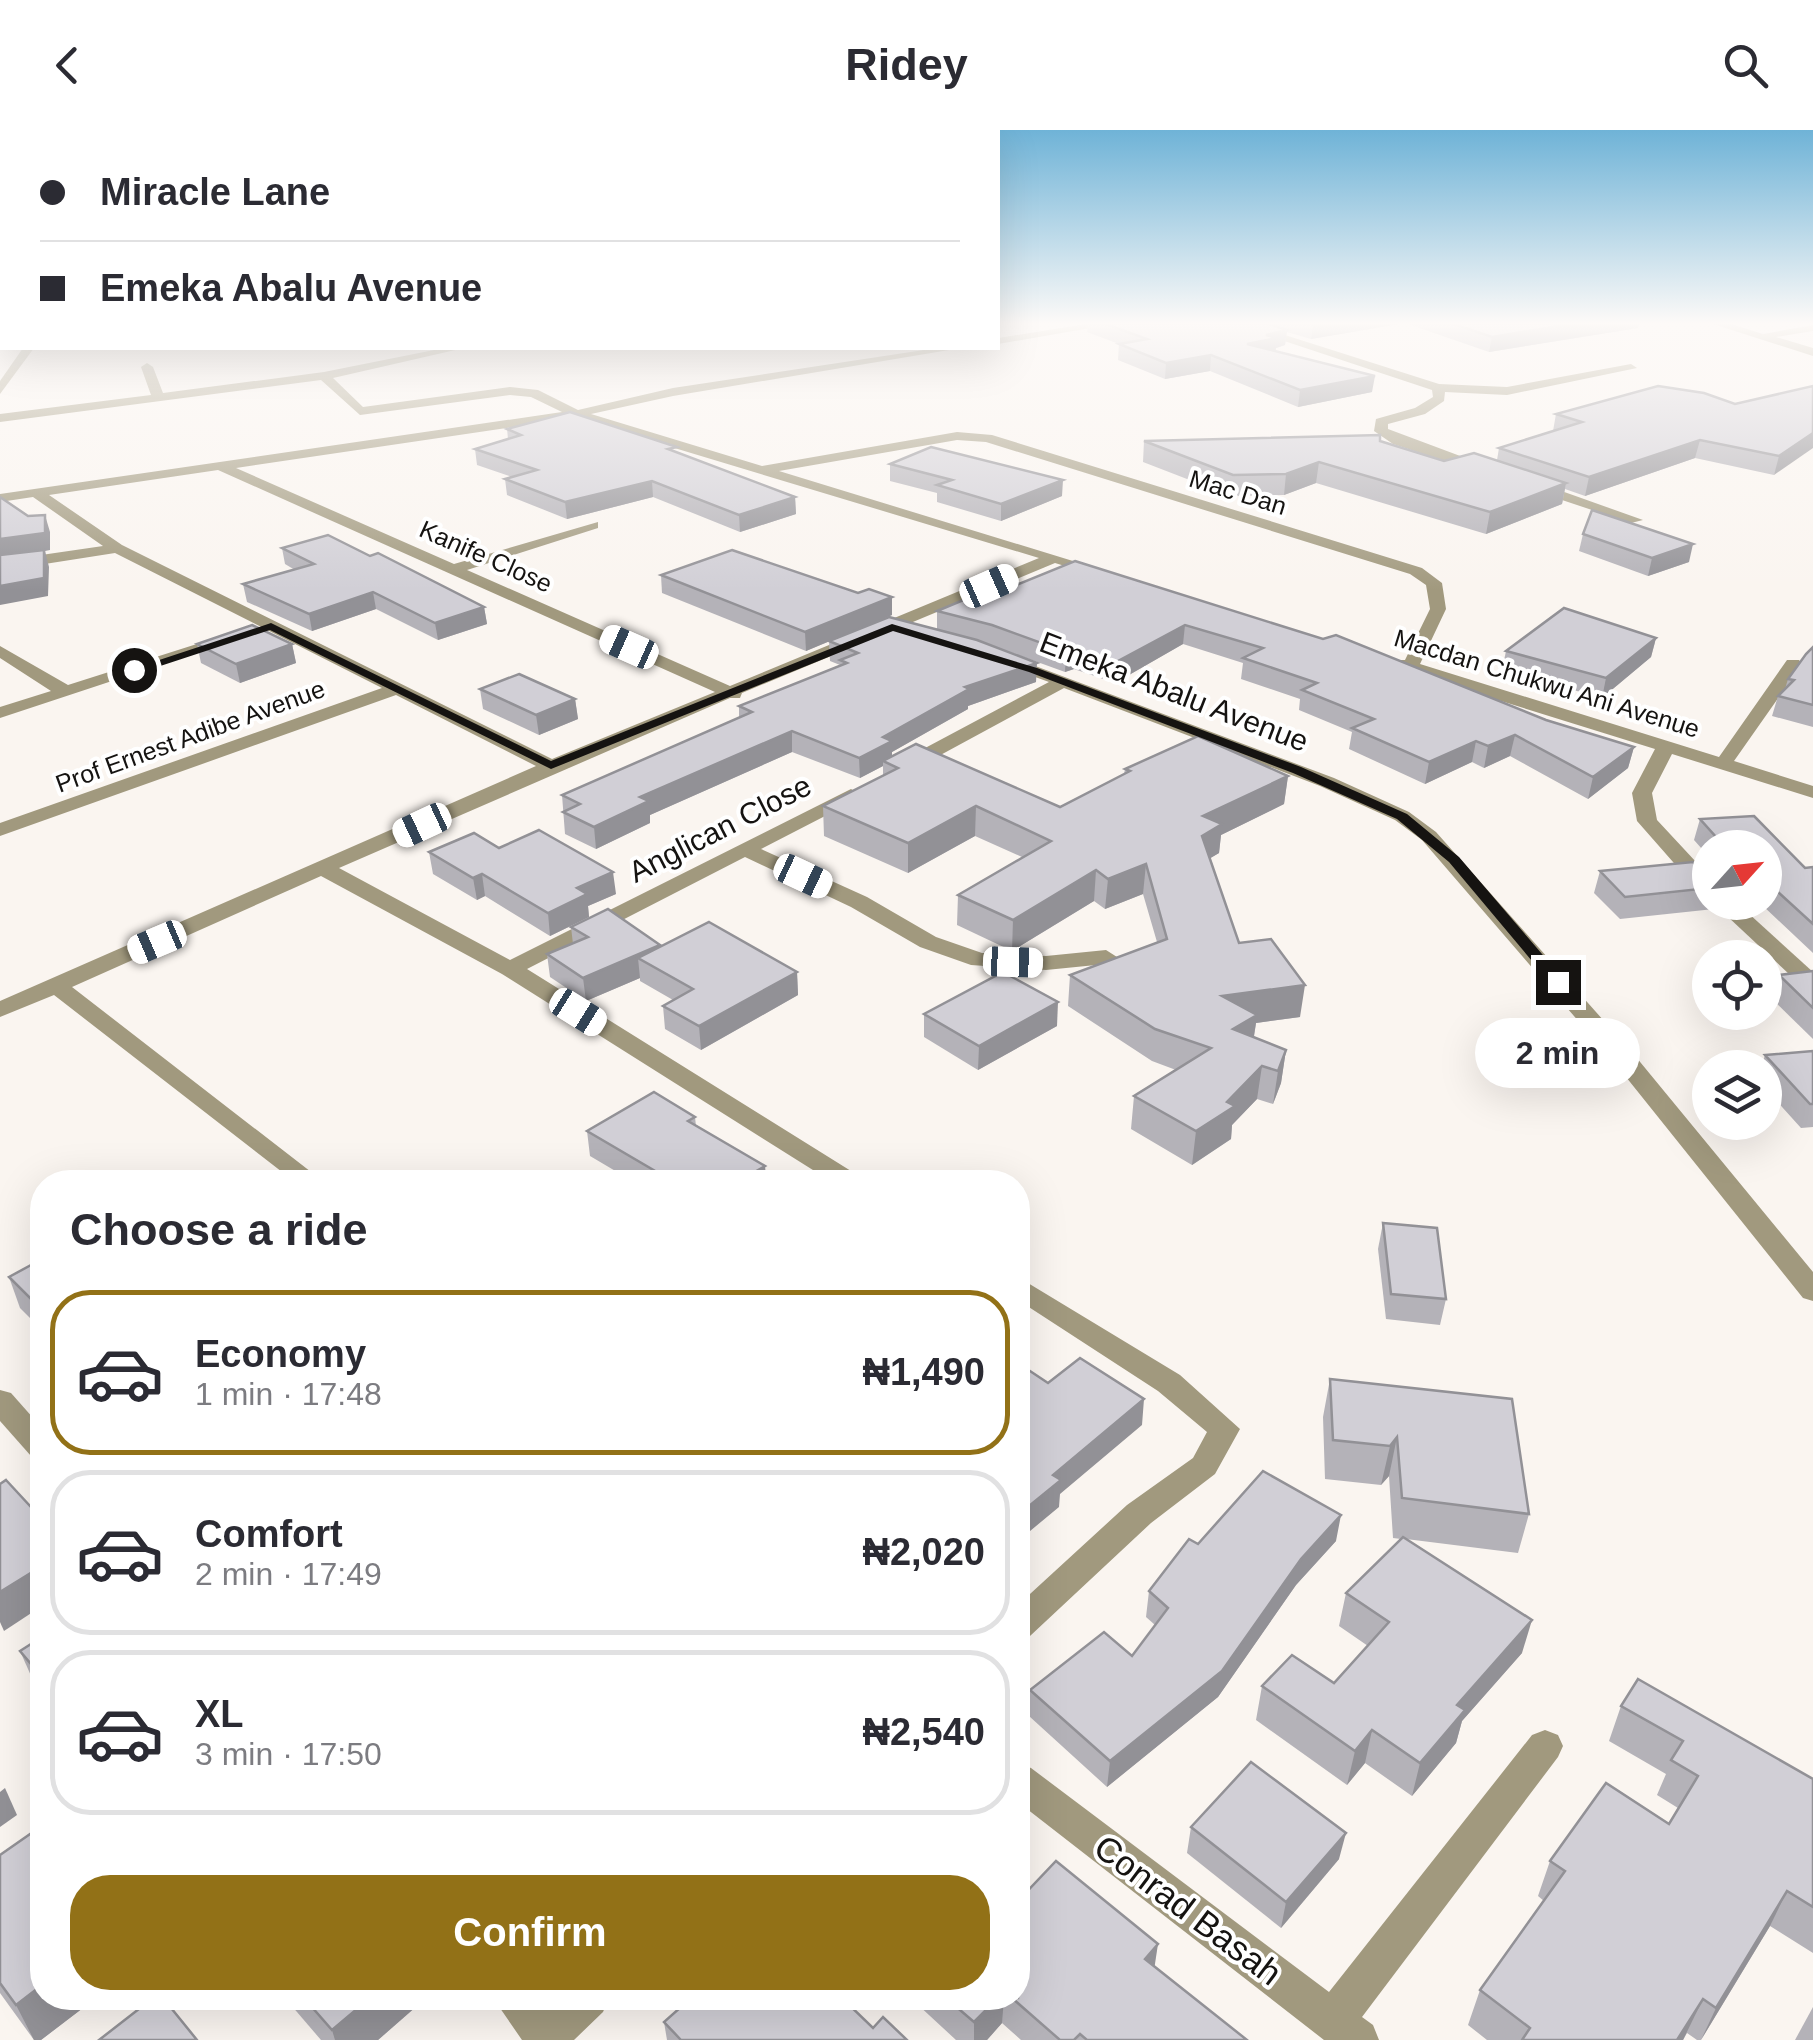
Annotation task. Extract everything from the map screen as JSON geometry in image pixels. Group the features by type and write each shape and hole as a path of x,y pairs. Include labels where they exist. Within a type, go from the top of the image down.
{"street":[{"path":"0,418 47,412"},
{"path":"572,412 1129,580"},
{"path":"0,498 584,412"},
{"path":"1416,412 1381,422 1381,431 1398,441 1503,476"},
{"name":"Mac Dan","path":"760,470 957,436 986,438 1416,571 1434,583 1438,609 1410,667"},
{"name":"Kanife Close","path":"218,465 734,694"},
{"path":"1522,482 1636,520"},
{"path":"35,492 116,548 551,766"},
{"path":"454,569 593,525"},
{"path":"0,566 116,548"},
{"path":"0,1010 551,766 734,694 1054,558"},
{"path":"0,713 271,626"},
{"path":"892,628 929,638"},
{"path":"0,652 66,692"},
{"name":"Emeka Abalu Avenue","path":"984,652 1327,782 1402,816 1429,836 1627,1062 1813,1291"},
{"name":"Macdan Chukwu Ani Avenue","path":"1391,661 1813,792"},
{"path":"1723,764 1794,664"},
{"name":"Anglican Close","path":"510,970 748,850 1062,682"},
{"name":"Prof Ernest Adibe Avenue","path":"0,830 396,689"},
{"path":"1666,746 1642,793 1647,821 1692,870"},
{"path":"748,850 859,902 928,942 979,960 1046,963 1106,958"},
{"path":"325,869 510,970 831,1170"},
{"path":"1741,920 1812,986"},
{"path":"56,986 295,1170"},
{"path":"1030,1295 1169,1383 1224,1429 1204,1466 1139,1514 1030,1615"},
{"path":"0,1400 30,1434"},
{"path":"1345,2030 1545,1746"},
{"name":"Conrad Basah","path":"1030,1789 1345,2030"},
{"path":"524,2010 547,2039 576,2010"}],"building":[{"path":"570,412 677,447 668,449 795,497 739,515 652,481 565,502 505,479 537,470 475,449 521,435 507,429"},
{"path":"1813,412 1813,433 1779,456 1700,440 1589,477 1499,448 1582,422 1556,414"},
{"path":"1380,435 1380,441 1444,461 1474,453 1566,483 1490,512 1319,462 1286,474 1233,475 1144,441"},
{"path":"931,447 1063,480 1001,504 937,485 952,480 890,464"},
{"path":"0,497 28,516 45,515 45,533 0,539"},
{"path":"1592,510 1693,544 1652,558 1583,534"},
{"path":"328,535 370,556 378,553 484,607 435,623 373,592 309,614 243,584 314,564 282,548"},
{"path":"44,550 44,578 0,586 0,555"},
{"path":"732,550 858,593 869,589 892,597 805,632 661,575"},
{"path":"1075,561 1323,639 1336,635 1546,720 1634,747 1593,777 1515,735 1488,746 1476,741 1429,762 1352,728 1374,719 1302,690 1317,683 1243,658 1263,648 1185,625 1116,662 1075,649 1066,652 992,625 937,611 1009,581 1019,584"},
{"path":"1564,608 1656,638 1606,678 1506,651"},
{"path":"889,617 977,640 1037,663 965,687 969,689 883,737 892,741 859,758 792,731 640,797 649,801 594,827 563,812 580,804 562,795 752,712 739,706 847,663 840,660 858,653 829,641"},
{"path":"252,625 292,644 236,664 197,644"},
{"path":"1813,647 1813,705 1778,696 1794,680 1788,679"},
{"path":"519,674 575,699 536,715 480,689"},
{"path":"1198,736 1288,776 1203,816 1222,824 1202,836 1239,943 1271,939 1305,985 1222,996 1257,1015 1233,1029 1286,1050 1278,1071 1262,1066 1227,1102 1235,1106 1196,1131 1134,1096 1211,1048 1155,1029 1070,975 1167,939 1146,864 1108,879 1096,870 1013,920 958,895 1051,841 976,806 908,843 823,806 898,768 883,761 916,744 1060,807 1130,771 1125,769"},
{"path":"1754,816 1768,830 1710,830 1700,819"},
{"path":"539,830 613,872 577,888 587,894 548,913 482,874 473,878 429,852 474,833 499,848"},
{"path":"1782,845 1805,868 1813,867 1813,924 1782,896"},
{"path":"1692,862 1692,890 1625,897 1600,871"},
{"path":"608,909 660,945 583,978 547,954 588,937 571,927"},
{"path":"709,922 797,972 699,1026 663,1006 693,989 638,958"},
{"path":"1813,971 1813,1008 1782,978 1782,975"},
{"path":"1003,972 1058,1002 979,1046 924,1014"},
{"path":"1813,1051 1813,1104 1782,1074 1782,1054"},
{"path":"654,1092 695,1117 688,1121 765,1166 758,1170 654,1170 587,1131"},
{"path":"1383,1223 1437,1228 1446,1299 1391,1294"},
{"path":"30,1266 30,1298 9,1277"},
{"path":"1080,1358 1144,1399 1053,1475 1061,1480 1030,1505 1030,1371 1048,1383"},
{"path":"1330,1379 1512,1399 1529,1514 1402,1498 1397,1437 1390,1446 1333,1440"},
{"path":"1263,1471 1341,1515 1301,1559 1222,1671 1110,1761 1030,1690 1104,1632 1132,1656 1168,1608 1149,1591 1189,1539 1198,1544"},
{"path":"6,1480 30,1506 30,1573 0,1592 0,1484"},
{"path":"1403,1537 1532,1620 1457,1705 1465,1710 1420,1763 1372,1730 1355,1751 1262,1686 1292,1655 1334,1683 1389,1622 1346,1593"},
{"path":"30,1645 30,1663 20,1651"},
{"path":"1638,1679 1813,1779 1813,1907 1787,1891 1716,2008 1703,1999 1677,2040 1522,2040 1530,2028 1480,1990 1565,1871 1550,1861 1606,1783 1669,1824 1698,1776 1671,1760 1683,1741 1621,1706"},
{"path":"1251,1762 1346,1833 1286,1902 1191,1827"},
{"path":"30,1834 30,1994 16,2005 0,1983 0,1855"},
{"path":"1056,1861 1158,1944 1145,1959 1247,2040 1087,2040 1080,2034 1074,2040 1060,2040 1026,2010 1030,2010 1030,1888"},
{"path":"138,2010 173,2010 197,2040 99,2040"},
{"path":"314,2010 356,2010 332,2030"},
{"path":"678,2010 854,2010 873,2028 883,2017 907,2040 681,2040 664,2022"},
{"path":"960,2010 986,2010 974,2022"}],"route":[{"path":"134,670 271,626 551,766 892,628 984,652 1033,670 1297,770 1402,816 1454,860 1558,982"}]}
